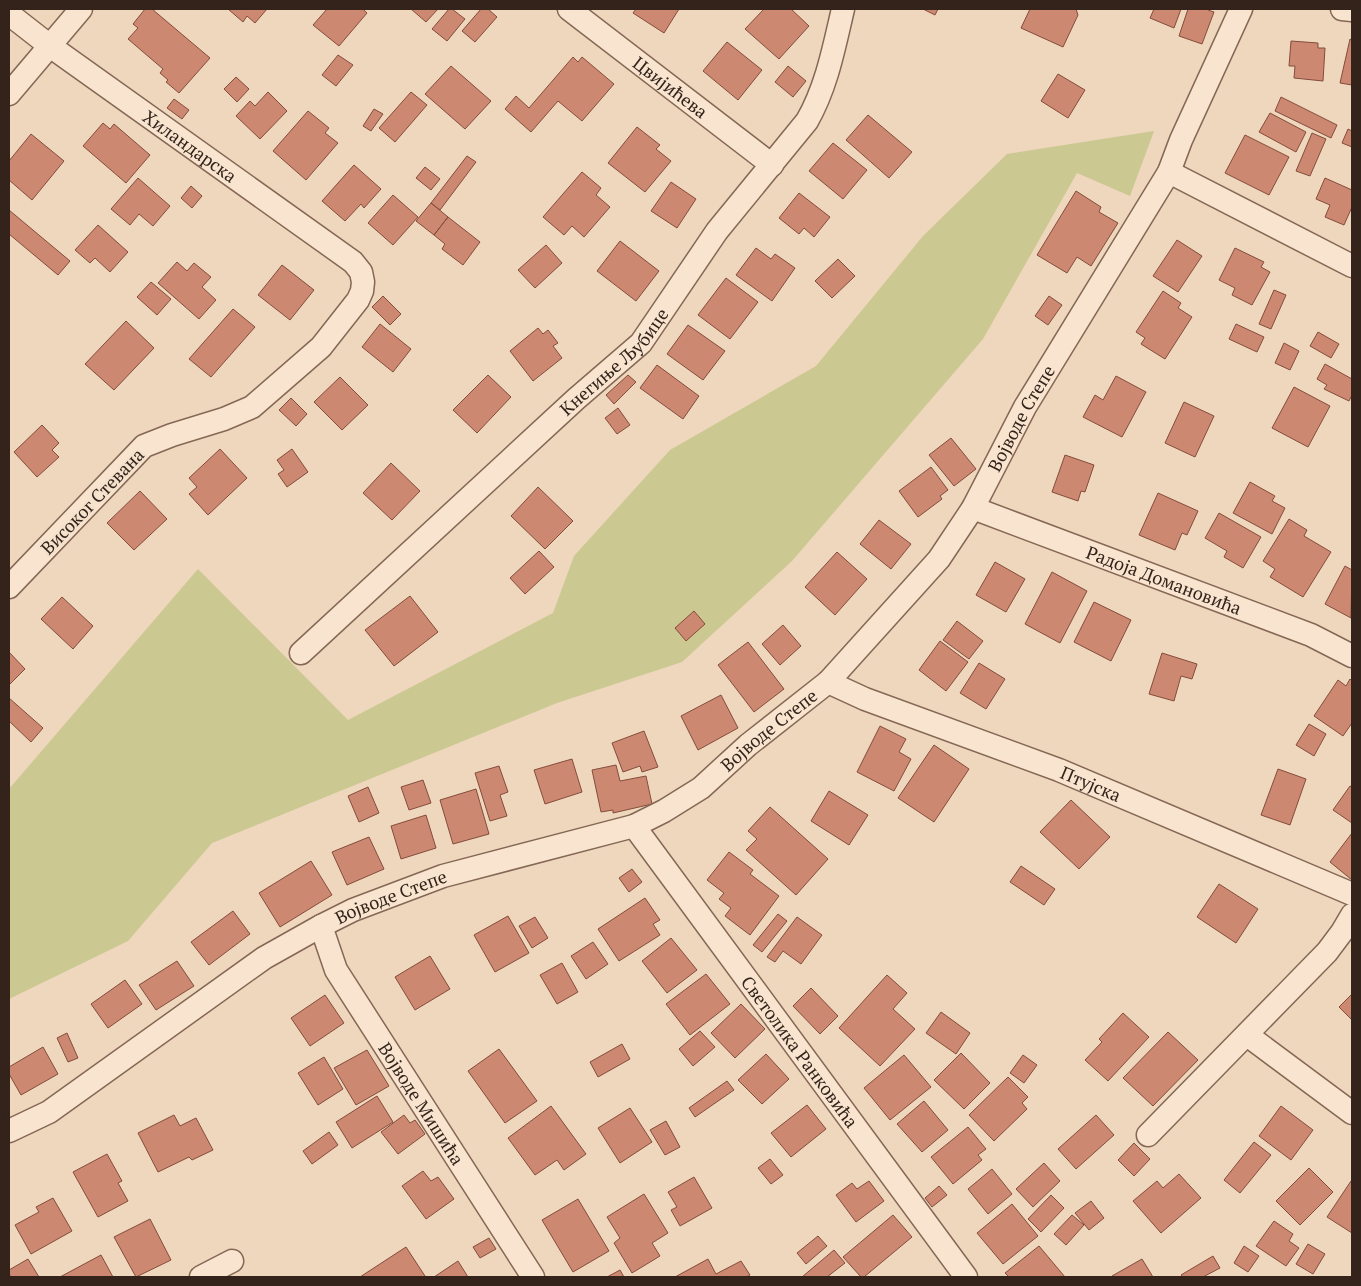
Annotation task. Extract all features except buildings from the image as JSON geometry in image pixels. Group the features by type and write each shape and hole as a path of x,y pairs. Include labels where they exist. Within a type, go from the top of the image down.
{"street":[{"path":"9,94 81,9"},
{"name":"Кнегиње Љубице","path":"301,653 576,399 641,343 717,231 807,121 818,102 828,72 843,9"},
{"name":"Војводе Степе","path":"9,1131 49,1112 264,958 353,910 443,876 634,826 664,811 701,788 748,745 828,682 939,559 973,508 1025,407 1169,172 1181,140 1241,9"},
{"path":"1342,9 1352,10"},
{"name":"Цвијићева","path":"585,13 772,165"},
{"name":"Хиландарска","path":"9,14 50,46 353,262 361,272 363,282"},
{"path":"1169,172 1352,266"},
{"name":"Високог Стевана","path":"9,586 144,446 252,408 321,347 358,300 363,282"},
{"name":"Радоја Домановића","path":"973,508 1312,635 1352,656"},
{"name":"Птујска","path":"828,682 865,699 1059,770 1352,894"},
{"name":"Светолика Ранковића","path":"634,826 966,1277"},
{"path":"1148,1135 1327,952 1352,915"},
{"name":"Војводе Мишића","path":"321,926 336,970 533,1277"},
{"path":"1247,1035 1352,1113"},
{"path":"201,1277 232,1261"}],"shaded area":[{"path":"1154,131 1130,196 1077,173 983,339 792,561 682,662 557,703 212,843 128,941 9,999 9,789 198,569 348,720 553,613 574,556 670,450 816,366 923,236 1007,154"}]}
